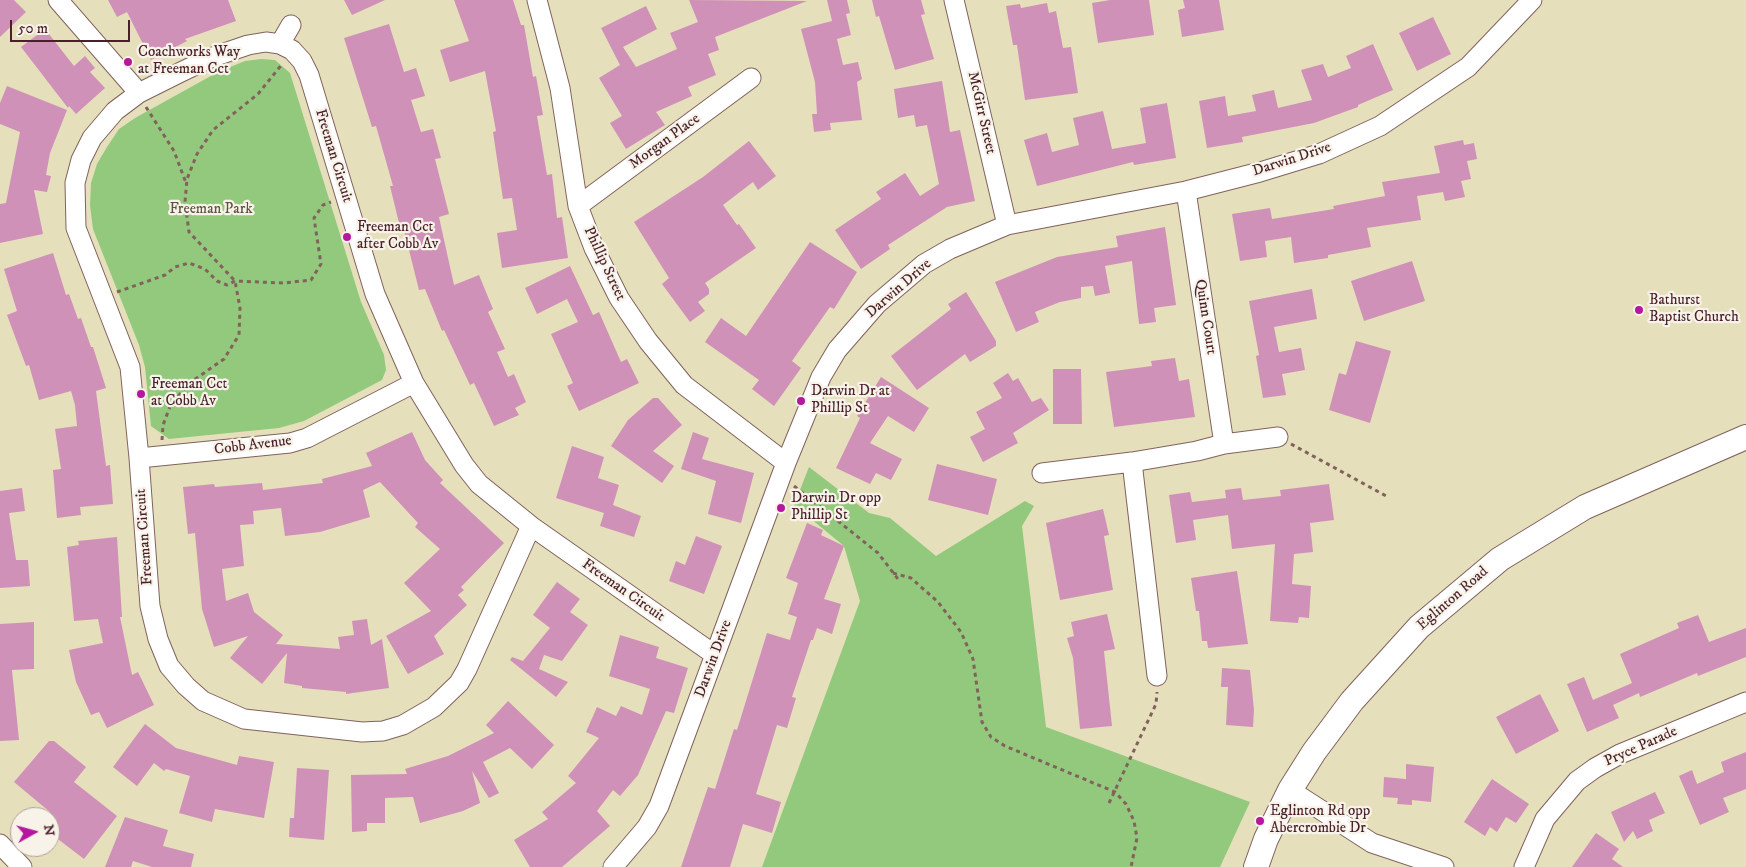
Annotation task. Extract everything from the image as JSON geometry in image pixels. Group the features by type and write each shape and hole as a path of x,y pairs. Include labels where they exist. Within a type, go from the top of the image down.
{"main road":[{"name":"Eglinton Road","path":"1256,867 1266,839 1290,790 1314,752 1352,701 1419,627 1500,559 1585,507 1746,437"}],"street":[{"path":"58,0 139,93"},
{"name":"Phillip Street","path":"537,0 560,88 578,206 594,248 619,298 648,341 684,384 783,471"},
{"name":"McGirr Street","path":"954,0 1007,225"},
{"name":"Darwin Drive","path":"613,867 647,827 659,806 783,471 821,377 837,350 878,304 924,264 950,249 1007,225 1186,191 1319,154 1380,126 1468,67 1532,0"},
{"path":"286,47 291,25"},
{"name":"Freeman Circuit","path":"531,526 467,669 443,700 420,717 383,730 362,732 244,719 203,701 191,691 170,666 158,639 150,606 130,367 76,228 74,206 75,183 81,160 92,138 115,111 139,93 210,58 248,45 266,42 286,47 302,60 309,75 375,294 414,382 451,445 474,477 531,526 715,655"},
{"name":"Morgan Place","path":"578,206 751,78"},
{"name":"Quinn Court","path":"1186,191 1224,444"},
{"name":"Cobb Avenue","path":"139,458 290,443 307,438 414,382"},
{"path":"1042,473 1132,462 1197,451 1224,444 1278,437"},
{"path":"1132,462 1157,676"},
{"name":"Pryce Parade","path":"1524,867 1545,819 1577,781 1620,754 1746,702"},
{"path":"1290,790 1372,843 1444,867"},
{"path":"0,844 22,867"}],"path":[{"path":"161,455 163,425 171,404 191,382 224,359 239,335 240,308 234,281 189,232 185,202 186,185 197,154 213,130 258,94 286,47"},
{"path":"139,93 174,150 186,185"},
{"path":"103,298 166,275 175,267 189,263 205,269 217,281 227,285 234,281 284,283 311,280 321,264 314,218 323,205 345,196"},
{"path":"1278,437 1388,496"},
{"path":"783,471 795,486 878,554 898,579"},
{"path":"893,573 911,578 938,602 961,632 972,659 982,722 991,737 1005,746 1114,792 1126,804 1134,821 1137,838 1131,867"},
{"path":"1109,803 1156,704 1157,676"}],"green space":[{"name":"Freeman Park","path":"275,60 290,73 361,302 384,355 386,370 382,380 304,421 279,428 169,439 151,426 145,367 139,345 93,229 90,205 91,183 97,164 119,129 135,118 218,72 245,61"},
{"path":"809,467 869,513 890,518 936,556 1025,501 1034,506 1022,526 1046,727 1250,802 1220,867 762,867 860,601 844,546 794,505"}],"building":[{"path":"0,0 14,0 26,12 0,37"},
{"path":"108,0 228,0 236,21 185,39 187,41 151,60 127,12 117,17"},
{"path":"344,0 385,0 352,15"},
{"path":"454,0 513,0 521,25 524,25 533,77 536,76 543,115 537,116 547,175 552,174 557,218 562,217 568,258 502,268 497,233 517,230 512,198 503,199 493,132 496,131 485,71 450,82 440,50 469,41"},
{"path":"689,0 807,1 715,37 719,50 708,54 716,75 688,87 692,96 656,112 665,125 626,149 610,123 622,116 599,78 620,65 601,28 646,6 657,29 623,47 636,67 677,49 670,33 698,22"},
{"path":"827,0 847,0 850,13 846,14 851,35 837,39 843,65 858,62 862,79 857,82 862,120 830,123 831,130 814,132 812,114 817,114 815,82 801,29 832,21"},
{"path":"872,0 921,0 925,14 921,15 934,59 895,70 879,16 876,17"},
{"path":"1110,0 1149,0 1154,35 1098,43 1092,3"},
{"path":"1183,0 1219,0 1224,30 1182,37 1178,10 1185,8"},
{"path":"1047,3 1049,13 1056,11 1063,48 1071,47 1078,93 1025,100 1017,45 1013,45 1006,6 1020,4 1021,8"},
{"path":"1433,17 1451,54 1417,71 1399,33"},
{"path":"389,24 404,72 416,68 425,96 411,100 421,132 433,129 441,158 435,159 449,214 439,217 454,285 479,275 493,309 488,312 505,349 497,352 508,377 514,374 526,402 515,408 519,415 494,426 474,383 470,385 444,330 442,331 425,289 419,290 403,226 400,227 390,186 393,186 376,126 372,127 344,38"},
{"path":"45,29 74,66 85,56 95,68 90,72 105,88 76,114 69,106 68,108 21,47"},
{"path":"1373,44 1393,90 1358,105 1358,107 1314,123 1242,137 1243,142 1207,148 1199,101 1225,96 1228,116 1256,111 1252,95 1274,90 1278,108 1312,100 1301,70 1323,64 1328,77 1351,68 1346,56"},
{"path":"942,81 950,132 960,130 975,201 947,207 888,245 890,249 861,269 835,230 881,199 876,192 905,173 920,196 939,184 927,125 916,127 914,115 898,118 894,89"},
{"path":"7,86 67,110 50,153 46,175 51,176 47,192 34,190 43,234 0,243 0,204 6,203 20,132 0,124 0,103"},
{"path":"1167,103 1176,158 1134,165 1133,162 1037,186 1024,140 1047,133 1052,152 1079,145 1073,118 1103,111 1112,149 1146,143 1140,108"},
{"path":"1463,140 1464,145 1474,143 1477,159 1467,161 1471,179 1461,181 1465,197 1445,201 1443,192 1417,196 1421,220 1367,228 1371,247 1328,255 1328,258 1294,263 1291,237 1265,241 1267,257 1240,261 1232,214 1270,208 1272,219 1334,209 1333,206 1385,196 1382,182 1440,173 1434,146"},
{"path":"749,141 776,176 758,190 753,182 723,205 756,248 705,283 709,289 709,294 698,302 705,311 690,322 662,284 669,278 634,222 703,177"},
{"path":"1165,227 1176,305 1154,308 1156,322 1139,324 1132,261 1105,266 1110,293 1095,296 1093,286 1081,287 1081,298 1060,302 1035,312 1039,322 1016,332 995,282 1057,257 1118,247 1116,236"},
{"path":"810,242 857,272 834,309 830,307 792,361 801,368 774,406 752,389 759,380 705,342 721,318 746,336"},
{"path":"53,253 66,295 69,294 78,319 81,318 91,347 93,347 106,388 96,391 106,466 110,465 113,504 80,507 81,515 57,518 53,470 61,469 55,429 77,426 75,405 71,391 39,400 29,365 26,366 7,315 17,311 4,269"},
{"path":"1412,261 1425,301 1364,321 1351,281"},
{"path":"570,266 593,315 599,312 621,362 627,359 639,383 579,411 567,386 573,383 551,334 578,322 567,299 537,314 525,288"},
{"path":"1312,289 1317,319 1274,327 1279,352 1301,348 1305,370 1282,374 1286,395 1263,398 1256,356 1259,355 1249,301"},
{"path":"966,292 996,341 996,346 970,362 965,354 917,390 891,356 951,309 948,304"},
{"path":"1356,341 1391,351 1370,423 1329,410 1339,373 1346,375"},
{"path":"1175,358 1179,381 1189,379 1195,417 1114,427 1106,372 1152,366 1151,361"},
{"path":"1053,369 1081,369 1082,424 1053,424"},
{"path":"1008,373 1013,381 1018,378 1032,402 1041,398 1049,410 1013,433 1018,443 983,462 970,437 985,429 976,412 1002,398 993,383"},
{"path":"881,377 929,408 914,432 888,416 870,443 902,459 891,480 876,473 870,484 836,468 860,418 857,416"},
{"path":"653,398 658,398 682,425 653,451 674,466 662,483 611,446 628,420"},
{"path":"412,432 425,460 443,480 440,483 504,543 461,587 464,590 458,595 467,605 434,636 444,654 408,674 386,636 431,611 404,583 440,549 415,527 418,523 380,482 363,490 370,517 320,532 285,536 281,508 253,511 254,524 240,525 244,566 222,569 226,601 248,593 254,612 283,635 276,644 340,649 338,637 354,635 352,621 367,619 371,645 382,639 389,688 346,694 346,692 302,688 302,686 284,683 287,653 262,684 230,658 248,636 214,647 202,609 195,533 188,534 183,487 214,484 215,487 262,483 263,490 323,483 322,479 372,466 366,453"},
{"path":"693,432 709,438 702,459 754,473 741,523 708,514 716,481 681,469"},
{"path":"572,446 604,457 598,478 619,485 613,505 641,516 634,537 600,526 604,513 556,498"},
{"path":"937,464 997,479 988,515 928,500"},
{"path":"1329,484 1334,520 1310,523 1313,552 1294,554 1292,584 1311,586 1309,618 1299,617 1298,623 1270,621 1275,544 1232,549 1228,515 1193,520 1196,540 1176,543 1169,495 1190,492 1192,502 1226,498 1225,490 1241,488 1243,500 1281,496 1280,490"},
{"path":"22,488 25,511 9,513 16,560 28,560 30,586 0,588 0,491"},
{"path":"1103,509 1109,535 1104,536 1113,590 1060,600 1046,523"},
{"path":"807,523 823,530 821,535 844,546 824,599 841,604 832,634 817,628 813,640 811,640 792,697 796,698 787,728 777,725 756,794 781,802 772,833 743,824 730,867 681,867 708,787 715,789 734,729 737,730 767,633 790,640 797,617 788,614 798,583 786,578"},
{"path":"696,536 722,546 704,594 669,581 676,561 685,565"},
{"path":"117,537 122,617 120,617 132,675 138,672 154,705 107,728 99,712 91,715 76,682 69,650 103,643 98,619 74,621 67,547 79,545 78,541"},
{"path":"1237,571 1248,644 1208,648 1207,641 1202,641 1199,611 1196,611 1191,578"},
{"path":"557,582 580,599 570,612 588,625 562,661 544,655 539,669 568,682 556,697 510,660 512,657 523,661 550,628 533,615"},
{"path":"1107,614 1115,649 1104,651 1112,726 1080,729 1073,658 1067,638 1074,636 1071,622"},
{"path":"1698,615 1709,642 1746,628 1746,657 1698,676 1697,673 1640,697 1639,693 1613,705 1619,718 1587,732 1567,684 1584,677 1593,700 1632,683 1620,654 1679,628 1677,623"},
{"path":"34,622 34,669 12,670 19,740 0,741 0,624"},
{"path":"620,635 659,647 656,658 688,668 674,713 666,711 638,775 620,796 613,790 597,811 610,826 562,867 530,867 514,840 548,819 542,812 576,783 568,776 599,738 586,732 597,707 616,716 621,706 642,715 650,689 609,676"},
{"path":"1222,668 1250,670 1254,710 1253,727 1226,725 1228,687 1221,687"},
{"path":"1540,694 1559,731 1516,754 1496,717"},
{"path":"508,701 554,745 532,769 510,748 483,762 499,793 489,798 472,771 480,803 463,811 420,823 413,797 385,798 385,823 367,823 367,831 352,832 351,775 407,774 405,769 448,756 494,733 486,725"},
{"path":"145,724 176,748 237,765 239,756 274,762 264,818 215,809 212,822 179,813 190,776 166,769 164,771 154,763 137,786 113,767"},
{"path":"49,741 54,741 86,767 74,782 117,816 84,859 60,841 60,807 44,807 14,782"},
{"path":"1746,752 1746,789 1723,798 1729,812 1700,825 1679,776 1692,770 1697,784 1724,772 1721,762"},
{"path":"1406,764 1434,767 1431,802 1412,800 1412,805 1397,804 1398,798 1383,797 1384,777 1406,779"},
{"path":"297,768 329,770 324,840 289,837 290,818 294,818"},
{"path":"1492,779 1529,804 1516,823 1506,817 1497,832 1490,827 1485,836 1464,822"},
{"path":"1655,792 1665,813 1649,820 1653,831 1637,839 1633,831 1624,842 1611,812"},
{"path":"125,817 168,830 163,846 194,854 191,867 152,867 133,861 131,867 105,867"},
{"path":"1596,833 1619,849 1612,859 1623,867 1572,867"}],"place":[{"name":"Coachworks Way at Freeman Cct","path":"128,62"},
{"name":"Freeman Cct after Cobb Av","path":"347,237"},
{"name":"Bathurst Baptist Church","path":"1639,310"},
{"name":"Freeman Cct at Cobb Av","path":"141,394"},
{"name":"Darwin Dr at Phillip St","path":"801,401"},
{"name":"Darwin Dr opp Phillip St","path":"781,508"},
{"name":"Eglinton Rd opp Abercrombie Dr","path":"1260,821"}]}
